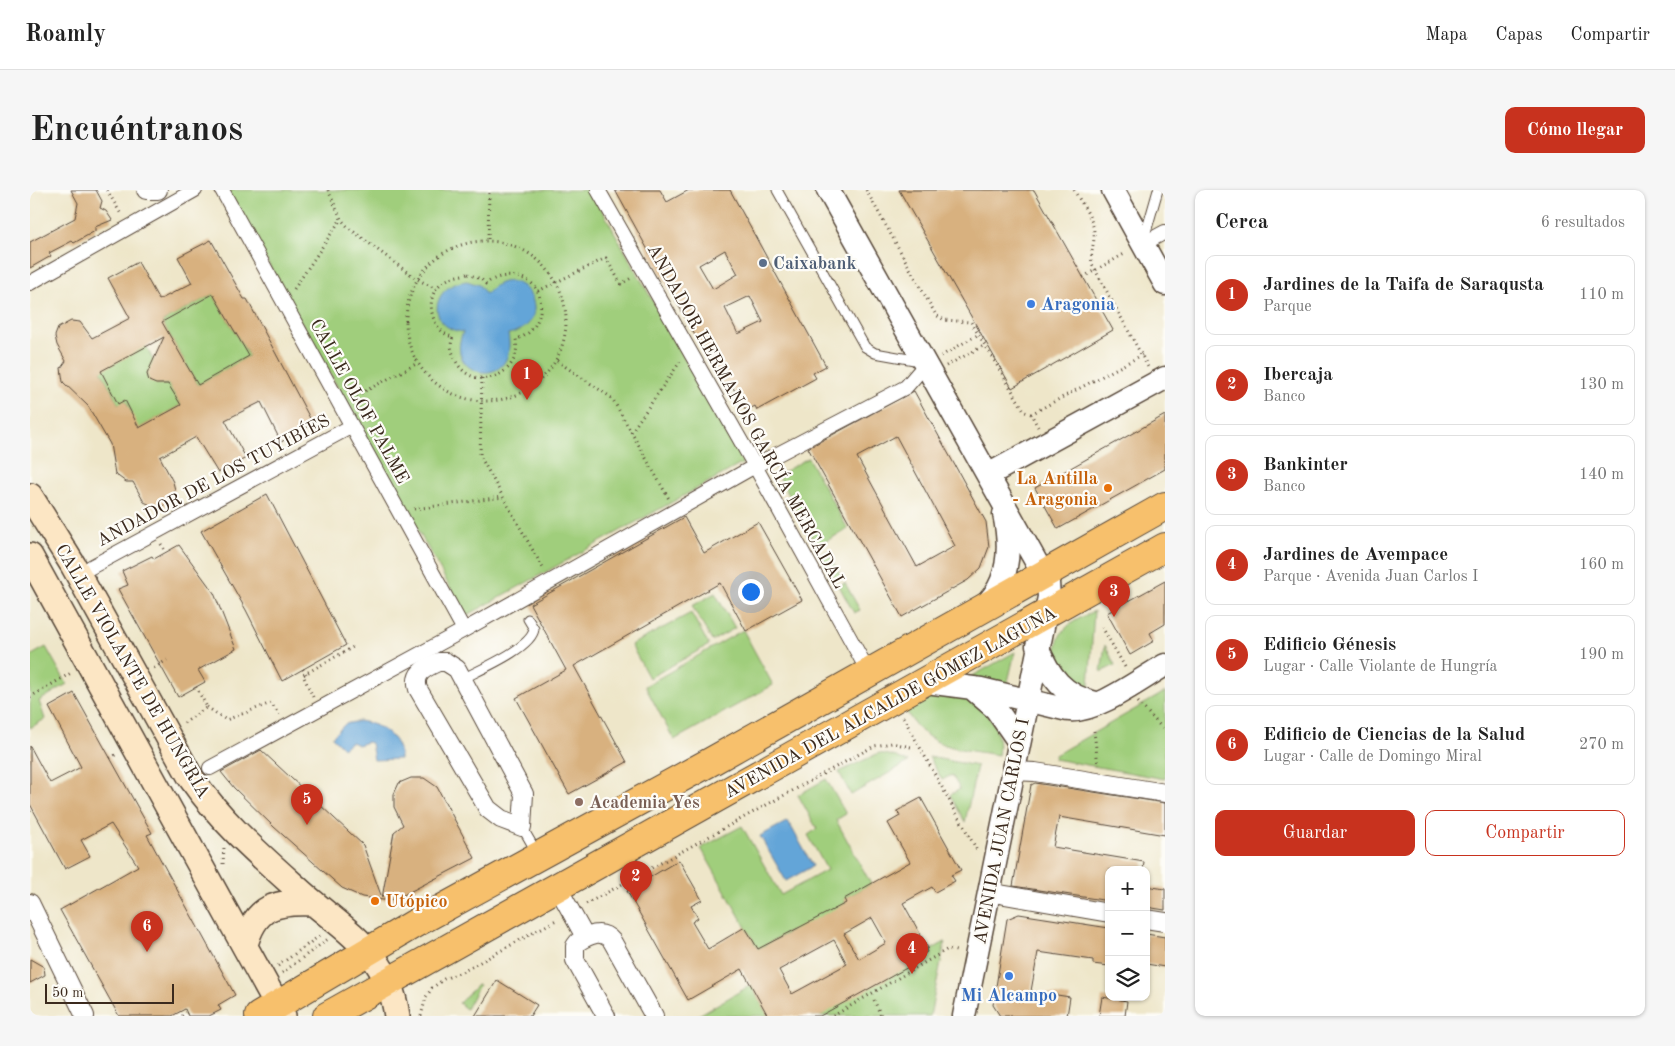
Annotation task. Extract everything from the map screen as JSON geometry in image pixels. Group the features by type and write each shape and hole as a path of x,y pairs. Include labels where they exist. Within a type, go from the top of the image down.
{"main road":[{"name":"CALLE VIOLANTE DE HUNGRÍA","path":"30,496 73,565 191,778 230,827 314,903 345,926 378,965"},
{"name":"AVENIDA DEL ALCALDE GÓMEZ LAGUNA","path":"327,1016 378,965 414,924 976,612 1046,579 1165,506"},
{"name":"AVENIDA DEL ALCALDE GÓMEZ LAGUNA","path":"273,1012 558,888 1165,547"},
{"name":"CALLE VIOLANTE DE HUNGRÍA","path":"30,556 245,945 273,1012"},
{"path":"245,945 250,928 264,910 274,905 288,903 314,903"},
{"path":"378,965 397,1016"}],"street":[{"path":"146,190 158,190"},
{"path":"30,282 195,190"},
{"name":"CALLE OLOF PALME","path":"222,190 464,630"},
{"name":"ANDADOR HERMANOS GARCÍA MERCADAL","path":"598,190 755,466 863,662"},
{"path":"828,190 1046,579 1079,596"},
{"path":"1112,190 1165,284"},
{"path":"1143,244 1165,232"},
{"path":"210,768 464,630 755,466 906,387 924,363"},
{"path":"988,475 1165,378"},
{"name":"ANDADOR DE LOS TUYIBÍES","path":"91,567 352,426"},
{"name":"AVENIDA DEL ALCALDE GÓMEZ LAGUNA","path":"976,612 988,602 996,591 1007,566 1009,544 1001,498"},
{"name":"AVENIDA JUAN CARLOS I","path":"964,1016 1014,771 1037,646 1049,597 1046,579"},
{"path":"1037,646 1048,671 1062,689 1076,698 1096,703"},
{"path":"438,662 452,665 462,679 524,794 522,827 501,819 488,809 416,682 422,670 438,662"},
{"path":"926,682 974,690 982,689 1073,711 1086,709 1096,703 1136,693 1165,665"},
{"path":"974,690 996,709 1019,742"},
{"path":"1014,771 1034,772 1165,794"},
{"path":"558,888 585,937"},
{"path":"988,892 1105,912"},
{"path":"30,903 85,1016"},
{"path":"1150,920 1165,922"},
{"path":"606,1016 574,960 575,946 585,937 596,933 609,937 654,1016"}],"lane":[{"path":"777,190 865,347 875,353 924,363"},
{"path":"1143,244 1158,190"},
{"path":"462,679 504,657 530,640 534,629 528,619"},
{"path":"522,827 539,856"}],"path":[{"path":"107,190 128,228"},
{"path":"328,190 341,219 349,228 415,278 436,289"},
{"path":"488,239 489,190"},
{"path":"866,190 936,315 944,320 970,322 979,333 1026,412 1031,414 1142,355 1096,270 1091,257 1094,238 1092,222 1074,190"},
{"path":"284,303 341,219"},
{"path":"488,239 530,252 557,282 568,324 557,361 526,392 482,402 444,391 416,364 403,321 415,278 446,249 488,239"},
{"path":"1083,277 1143,244"},
{"path":"538,291 606,258 621,284 644,271"},
{"path":"468,274 481,279 486,284 501,277 515,276 528,281 538,291 540,313 534,328 525,337 516,339 517,346 513,362 502,374 482,378 468,375 456,364 452,352 453,337 448,336 438,328 433,316 431,307 436,289 444,282 456,276 468,274"},
{"path":"924,363 979,333"},
{"path":"631,432 689,349"},
{"path":"557,361 612,398 676,511"},
{"path":"340,404 416,364"},
{"path":"482,378 480,456 550,582"},
{"path":"399,511 503,497"},
{"path":"1102,627 1136,693 1165,731"},
{"path":"318,709 302,675 355,646"},
{"path":"151,670 167,660"},
{"path":"303,669 306,674"},
{"path":"30,697 71,673"},
{"path":"196,687 207,708 226,720 271,703 287,726"},
{"name":"AVENIDA JUAN CARLOS I","path":"893,700 977,849 978,857"},
{"path":"182,724 207,708"},
{"path":"1094,731 1098,768"},
{"path":"421,1016 426,997 432,988 444,979 464,971 874,746 892,743 911,747"},
{"path":"110,758 117,754"},
{"path":"222,868 223,840"},
{"path":"276,967 328,930"},
{"path":"280,974 334,935"},
{"name":"AVENIDA JUAN CARLOS I","path":"834,1016 948,949 958,951 958,960"},
{"path":"874,1000 880,1016"},
{"path":"182,1016 187,1013"}],"green space":[{"path":"227,190 591,190 743,463 466,616"},
{"path":"213,294 249,356 198,385 162,322"},
{"path":"146,346 154,362 156,384 168,384 181,405 141,427 141,437 125,415 131,412 126,401 118,404 97,363"},
{"path":"808,458 848,529 817,546 778,475"},
{"path":"827,551 842,578 837,581 821,555"},
{"path":"845,583 860,610 854,613 839,586"},
{"path":"715,593 735,628 712,641 692,606"},
{"path":"1094,611 1089,686 1074,682 1062,672 1056,650 1060,635 1065,629 1075,621"},
{"path":"691,613 709,645 649,678 631,645"},
{"path":"743,630 773,685 674,740 645,686"},
{"path":"1105,645 1115,665 1101,672"},
{"path":"46,647 67,684 39,701 45,719 30,728 30,656"},
{"path":"1015,652 1007,686 969,678"},
{"path":"1165,692 1165,779 1054,759 1055,755"},
{"path":"932,695 961,697 977,704 993,723 998,739 998,755 945,745 924,733 906,711"},
{"path":"879,753 894,756 908,762 851,795 839,772"},
{"path":"929,757 977,766 965,822 950,795 960,789 952,775 942,780"},
{"path":"826,779 846,814 836,820 871,884 844,899 846,903 794,936 791,931 758,949 701,848 742,826 781,895 827,870 808,835 817,829 798,795"},
{"path":"945,942 930,1016 812,1016"},
{"path":"479,985 466,1009 459,1003"},
{"path":"751,985 768,1016 697,1016"}],"water":[{"path":"467,281 479,285 486,294 499,284 512,282 523,286 530,295 534,306 532,318 524,328 508,334 508,352 503,365 493,371 482,372 471,368 463,360 459,348 463,332 451,329 443,323 438,315 437,306 446,290 455,284"},
{"path":"359,721 374,725 387,732 397,744 400,759 374,760 371,743 367,742 358,745 351,742 343,748 332,737 345,724"},
{"path":"788,821 813,866 786,881 760,836"}],"building":[{"path":"71,190 96,190 102,201 100,208 106,211 112,220 95,227 95,231 74,243 72,241 49,253 51,256 30,268 30,242 75,218 78,203"},
{"path":"615,190 660,190 667,202 689,190 730,190 826,366 813,373 816,378 757,410 755,406 746,411 731,384 724,388","holes":["725,250 738,274 713,289 699,265","750,296 763,322 738,334 725,308"]},
{"name":"Aragonia","path":"899,190 1034,190 1113,330 1012,388"},
{"path":"211,240 244,299 247,299 313,424 281,442 261,402 225,420 246,458 218,473 196,437 160,457 175,490 172,498 166,505 155,507 144,502 133,482 126,482 115,474 110,444 88,406 63,382 61,368 66,361 57,345 55,336 58,328 71,321 80,322 92,338 130,318 108,278 138,262 159,300 192,283 178,257","holes":["213,294 249,356 198,385 162,322","164,337 147,374 149,381 156,384 168,384 181,405 139,428 125,400 118,404 101,371"]},
{"path":"914,391 986,522 989,547 981,568 968,580 902,617 808,448","holes":["896,436 955,546 917,567 857,457"]},
{"path":"1165,415 1165,469 1058,529 1035,488"},
{"path":"267,494 346,645 282,681 246,610 201,531"},
{"path":"684,517 704,553 758,522 802,600 746,631 720,583 574,666 627,762 569,794 516,698 566,670 530,604"},
{"path":"179,545 214,593 236,649 198,670 205,682 178,697 118,589 128,585 122,571 152,556 154,559"},
{"path":"1165,581 1165,624 1150,633 1154,641 1130,655 1107,613"},
{"path":"74,693 152,833 147,835 235,995 218,1005 221,1010 209,1016 188,1016 185,1009 172,1016 119,1016 60,910 138,866 111,824 81,840 90,856 65,869 30,804 30,746 50,783 81,767 49,707"},
{"path":"261,750 363,845 382,898 394,832 403,825 394,807 394,794 399,783 411,778 424,778 437,787 475,858 396,899 383,900 362,897 342,888 274,827 234,788 221,772"},
{"path":"1035,783 1165,803 1165,835 1059,817 1053,847 1144,862 1144,866 1105,866 1105,900 1013,886 1031,785"},
{"path":"921,798 961,870 951,875 955,881 935,892 932,887 903,903 928,948 926,949 927,952 919,956 921,960 820,1016 768,1016 742,969 688,1000 627,891 679,860 702,900 691,906 698,918 692,922 708,949 745,927 758,949 846,903 844,899 910,862 888,823 900,816 897,811","holes":["872,918 886,943 859,959 844,934","834,940 847,964 792,994 779,970"]},
{"path":"1150,887 1165,889 1165,910 1150,908"},
{"path":"1019,914 1105,927 1105,966 1093,964 1093,960 1038,952 1031,991 1070,997 1067,1016 1000,1016 993,1005 1007,919"},
{"path":"1150,935 1165,937 1165,967 1150,965"},
{"path":"30,959 44,967 45,975 30,983"},
{"path":"497,980 537,1005 530,1016 475,1016"},
{"path":"1102,997 1105,997 1105,1001 1127,1001 1125,1016 1099,1016"}],"place":[{"name":"Caixabank","path":"763,263"},
{"name":"Aragonia","path":"1031,304"},
{"name":"Jardines de la Taifa de Saraqusta","path":"527,400"},
{"name":"La Antilla - Aragonia","path":"1108,488"},
{"name":"Bankinter","path":"1114,617"},
{"name":"Academia Yes","path":"579,802"},
{"name":"Edificio Génesis","path":"307,825"},
{"name":"Utópico","path":"375,901"},
{"name":"Ibercaja","path":"636,902"},
{"name":"Edificio de Ciencias de la Salud","path":"147,952"},
{"name":"Jardines de Avempace","path":"912,974"},
{"name":"Mi Alcampo","path":"1009,976"}]}
